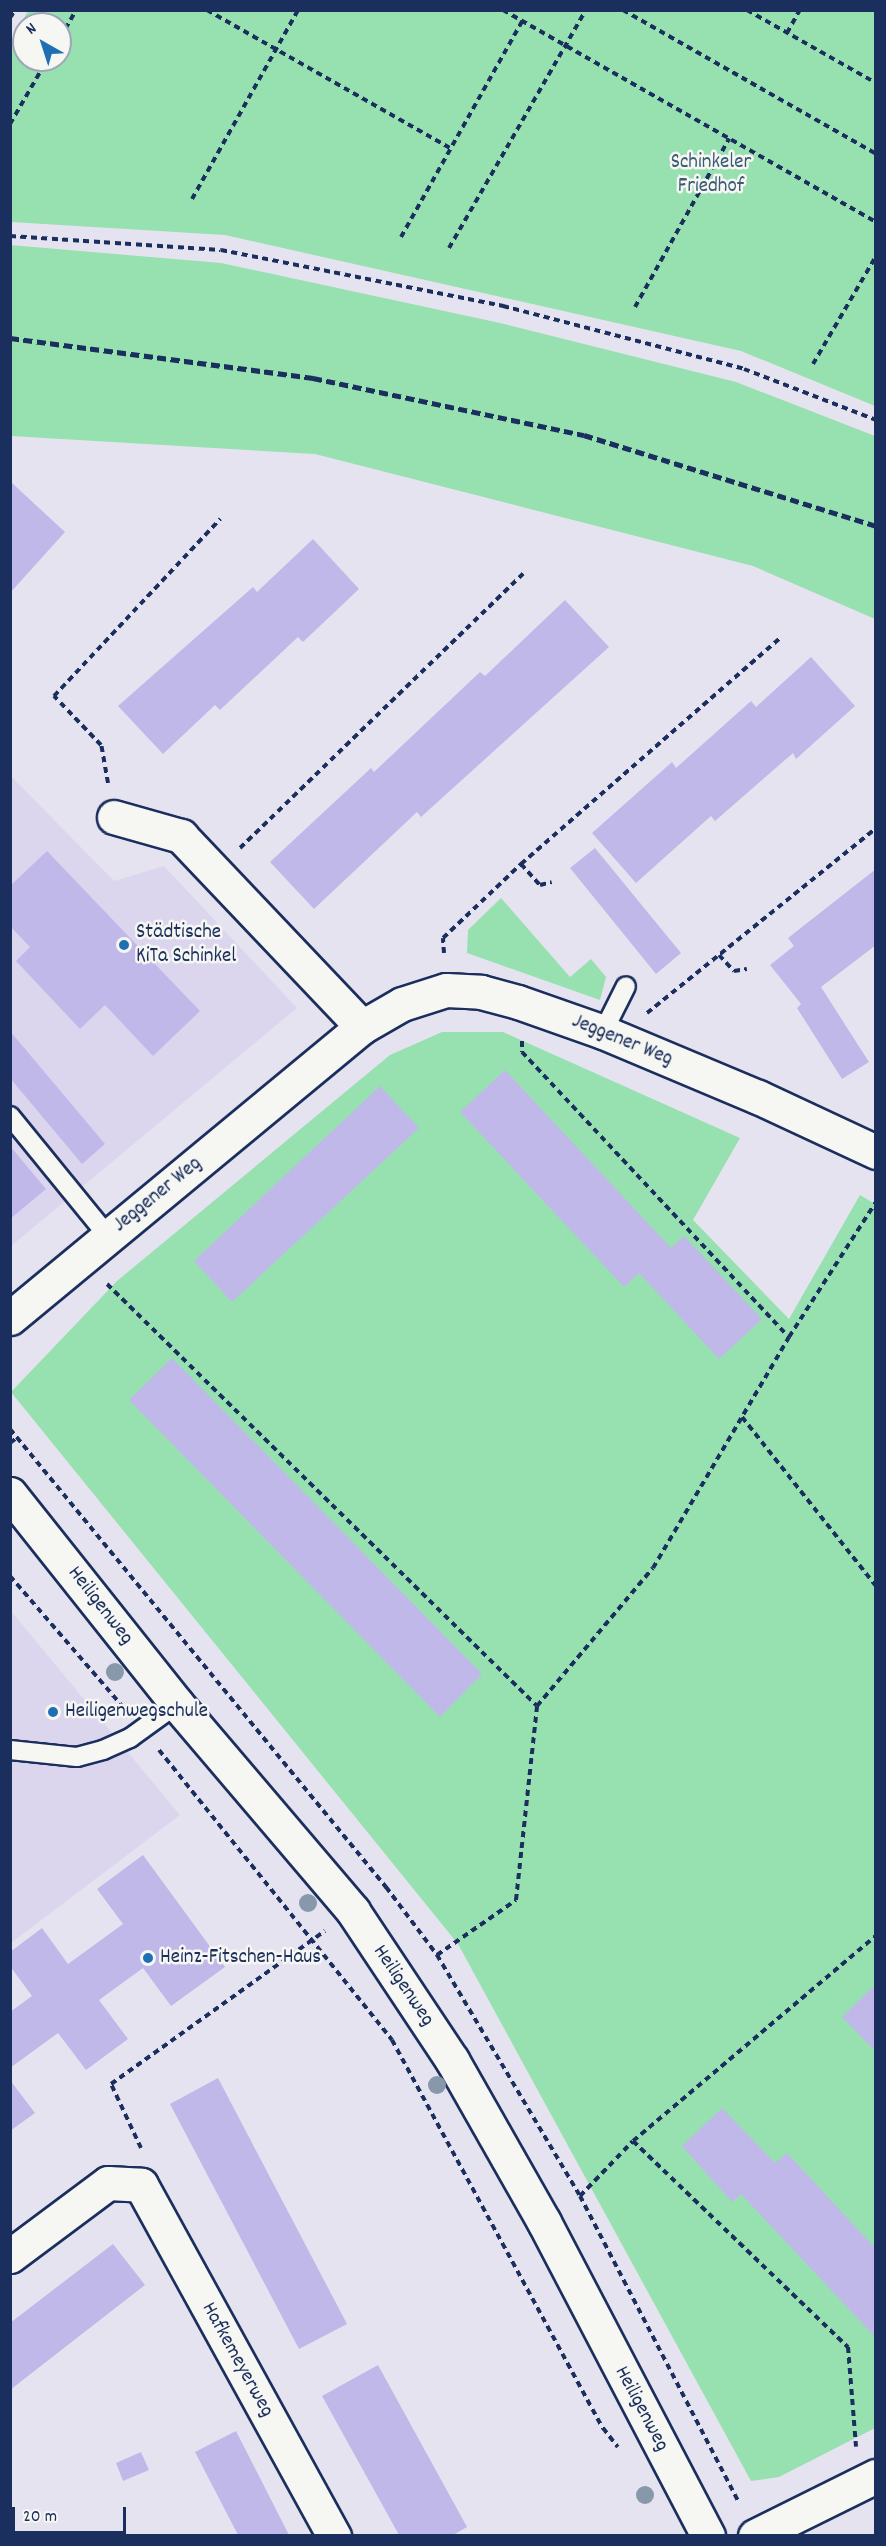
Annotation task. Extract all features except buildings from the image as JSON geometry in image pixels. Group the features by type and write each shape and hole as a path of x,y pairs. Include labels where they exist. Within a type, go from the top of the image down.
{"street":[{"path":"114,817 181,836 362,1027"},
{"name":"Jeggener Weg","path":"15,1305 81,1259 362,1027 402,1004 446,990 481,992 518,1002 610,1035 758,1097 876,1152"},
{"name":"Heiligenweg","path":"10,1494 177,1704 353,1911 452,2060 544,2222 708,2535"},
{"path":"10,2256 108,2183 141,2185"},
{"name":"Hafkemeyerweg","path":"141,2185 334,2535"},
{"path":"755,2535 872,2477"}],"lane":[{"path":"610,1035 626,986"},
{"path":"10,1116 108,1236"},
{"path":"10,1750 77,1757 103,1750 142,1730 177,1704"}],"path":[{"path":"10,18 15,10"},
{"path":"207,10 450,148"},
{"path":"192,199 298,10"},
{"path":"503,10 876,222"},
{"path":"449,248 586,10"},
{"path":"623,10 876,154"},
{"path":"747,10 876,82"},
{"path":"787,33 800,10"},
{"path":"401,237 522,21"},
{"path":"10,124 40,72"},
{"path":"634,307 729,139"},
{"path":"10,236 221,250 503,306 744,369 876,420"},
{"path":"813,364 876,256"},
{"path":"114,817 101,745 54,696 220,519"},
{"path":"216,872 525,572"},
{"path":"446,990 443,938 521,864 781,637"},
{"path":"610,1035 719,955 876,828"},
{"path":"521,864 540,885 552,882"},
{"path":"719,955 734,971 747,969"},
{"path":"518,1002 522,1052 789,1337"},
{"path":"438,1955 516,1900 537,1706 653,1568 789,1337 876,1202"},
{"path":"81,1259 537,1706"},
{"path":"742,1417 876,1586"},
{"path":"10,1443 18,1437"},
{"name":"Heiligenweg","path":"10,1576 142,1730 314,1940 392,2040 603,2428"},
{"path":"141,2185 141,2146 111,2084 386,1887"},
{"path":"580,2196 633,2141 876,1936"},
{"path":"633,2141 848,2347 855,2445 872,2477"}],"shaded area":[{"name":"Städtische KiTa Schinkel","path":"10,775 114,881 164,866 297,1008 11,1246"},
{"name":"Heiligenwegschule","path":"10,1610 180,1815 11,1943 10,1943"}],"green space":[{"name":"Schinkeler Friedhof","path":"28,11 875,11 875,406 741,351 225,235 11,222 11,41 12,39 12,72 72,72 72,12"},
{"path":"10,245 221,263 500,323 736,382 875,436 875,619 753,566 315,454 11,436"},
{"path":"501,898 570,977 591,959 606,977 600,1000 467,953 468,930"},
{"path":"442,1032 503,1032 740,1138 693,1220 789,1319 860,1195 875,1204 875,2428 779,2477 751,2481 458,1944 11,1392 117,1281 390,1055"}],"railway":[{"path":"10,338 313,378 584,435 876,526"}],"place":[{"name":"Städtische KiTa Schinkel","path":"124,945"},
{"name":"Heiligenwegschule","path":"53,1712"},
{"name":"Heinz-Fitschen-Haus","path":"148,1958"}]}
